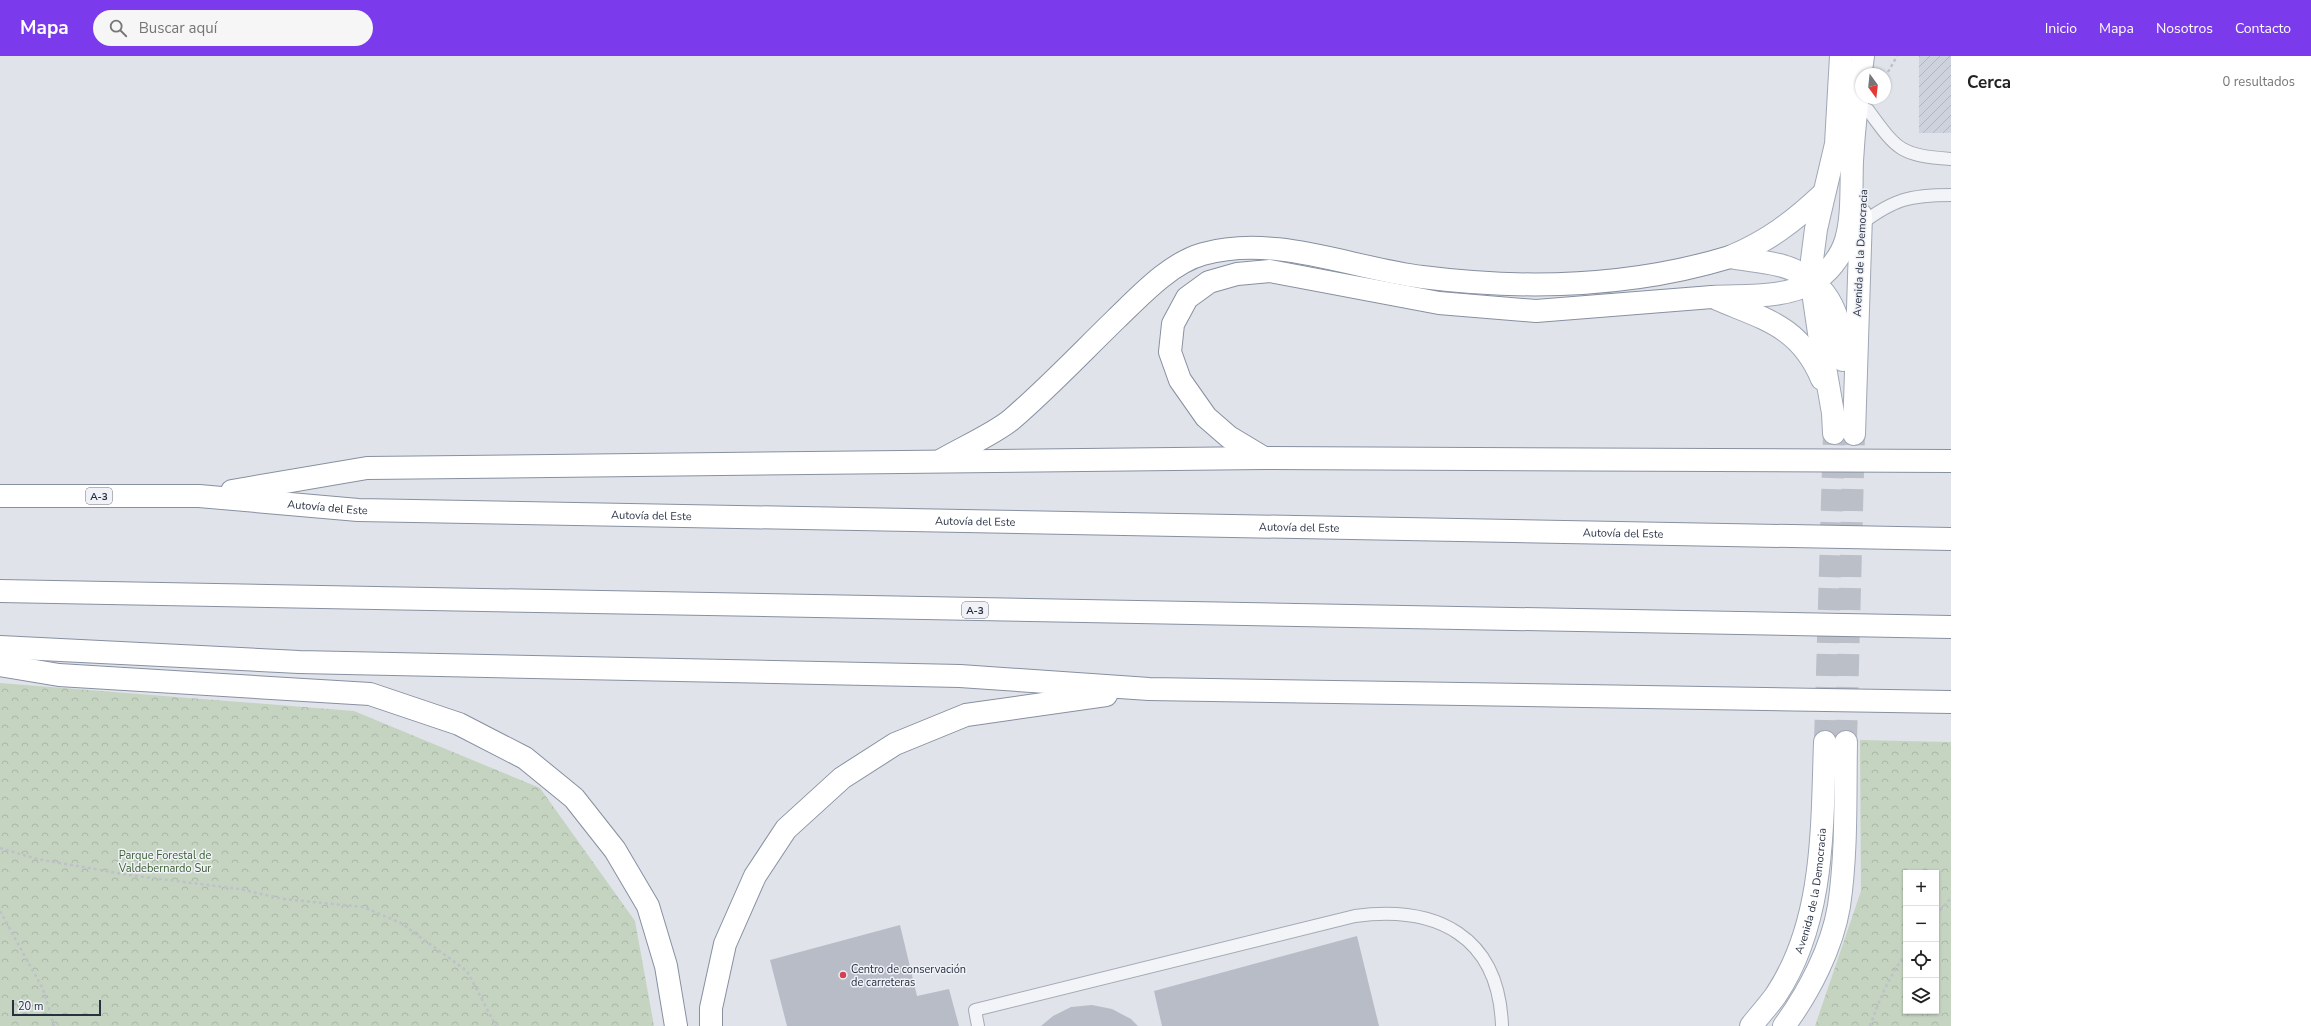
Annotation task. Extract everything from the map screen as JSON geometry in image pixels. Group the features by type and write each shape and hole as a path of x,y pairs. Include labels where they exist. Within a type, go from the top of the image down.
{"main road":[{"name":"Avenida de la Democracia","path":"1841,56 1836,144 1823,194 1812,260 1813,282 1830,397 1834,413 1844,433 1854,407 1861,224 1868,104"},
{"name":"Avenida de la Democracia","path":"1813,282 1828,270 1840,255 1846,239 1856,104 1863,56"},
{"path":"1870,68 1871,56"},
{"path":"937,462 1010,421 1160,277 1200,255 1237,247 1271,248 1330,258 1420,277 1517,284 1606,281 1658,275 1730,257 1758,245 1778,233 1823,194"},
{"path":"1730,257 1778,264 1795,270 1813,282"},
{"path":"1264,458 1229,437 1206,417 1180,380 1170,352 1173,324 1187,298 1209,282 1237,274 1270,271 1439,303 1536,311 1712,296 1783,293 1813,282"},
{"name":"Avenida de la Democracia","path":"1813,282 1827,296 1841,325 1843,349 1843,392 1854,407"},
{"path":"1712,296 1763,316 1781,326 1816,364 1830,397"},
{"path":"199,496 367,468 1264,458 1951,461"},
{"name":"Autovía del Este","path":"0,496 199,496 366,510 1951,539"},
{"name":"A-3","path":"0,591 1951,627"},
{"path":"0,647 299,662 960,676 1149,688 1951,702"},
{"path":"0,665 59,675 370,694 459,724 525,758 574,798 615,850 648,906 666,966 676,1026"},
{"path":"711,1026 711,1008 725,944 755,876 786,829 842,778 895,744 966,715 1149,688"},
{"name":"Avenida de la Democracia","path":"1751,1026 1776,994 1794,960 1805,932 1814,895 1820,849 1825,742"},
{"path":"1784,1026 1813,979 1829,943 1839,906 1844,837 1846,742"}],"lane":[{"path":"1868,104 1885,134 1900,149 1918,156 1951,158"},
{"path":"1861,224 1881,209 1901,200 1919,195 1951,195"},
{"path":"978,1026 974,1010 1355,916 1378,913 1404,913 1432,919 1453,929 1473,945 1488,968 1497,989 1502,1026"}],"path":[{"path":"1890,68 1897,56"},
{"path":"0,848 37,859 129,876 240,889 297,901 363,907 401,923 467,971 496,1026"},
{"path":"1939,912 1951,898"},
{"path":"0,912 43,988 54,1026"},
{"path":"1870,1026 1876,1008 1897,966 1903,957"}],"shaded area":[{"path":"1919,56 1951,56 1951,133 1919,133"}],"green space":[{"name":"Parque Forestal de Valdebernardo Sur","path":"0,683 354,711 540,788 635,921 654,1026 0,1026"},
{"path":"1860,740 1951,742 1951,1026 1815,1026 1861,891"}],"building":[{"name":"Centro de conservación de carreteras","path":"900,925 917,996 949,989 959,1026 787,1026 770,960"},
{"path":"1357,936 1379,1026 1162,1026 1154,991"},
{"path":"1092,1005 1112,1009 1131,1019 1138,1026 1041,1026 1053,1016 1071,1007"}],"tunnel":[{"path":"1825,742 1834,433"},
{"path":"1846,742 1854,434"}],"place":[{"name":"Centro de conservación de carreteras","path":"843,975"}]}
